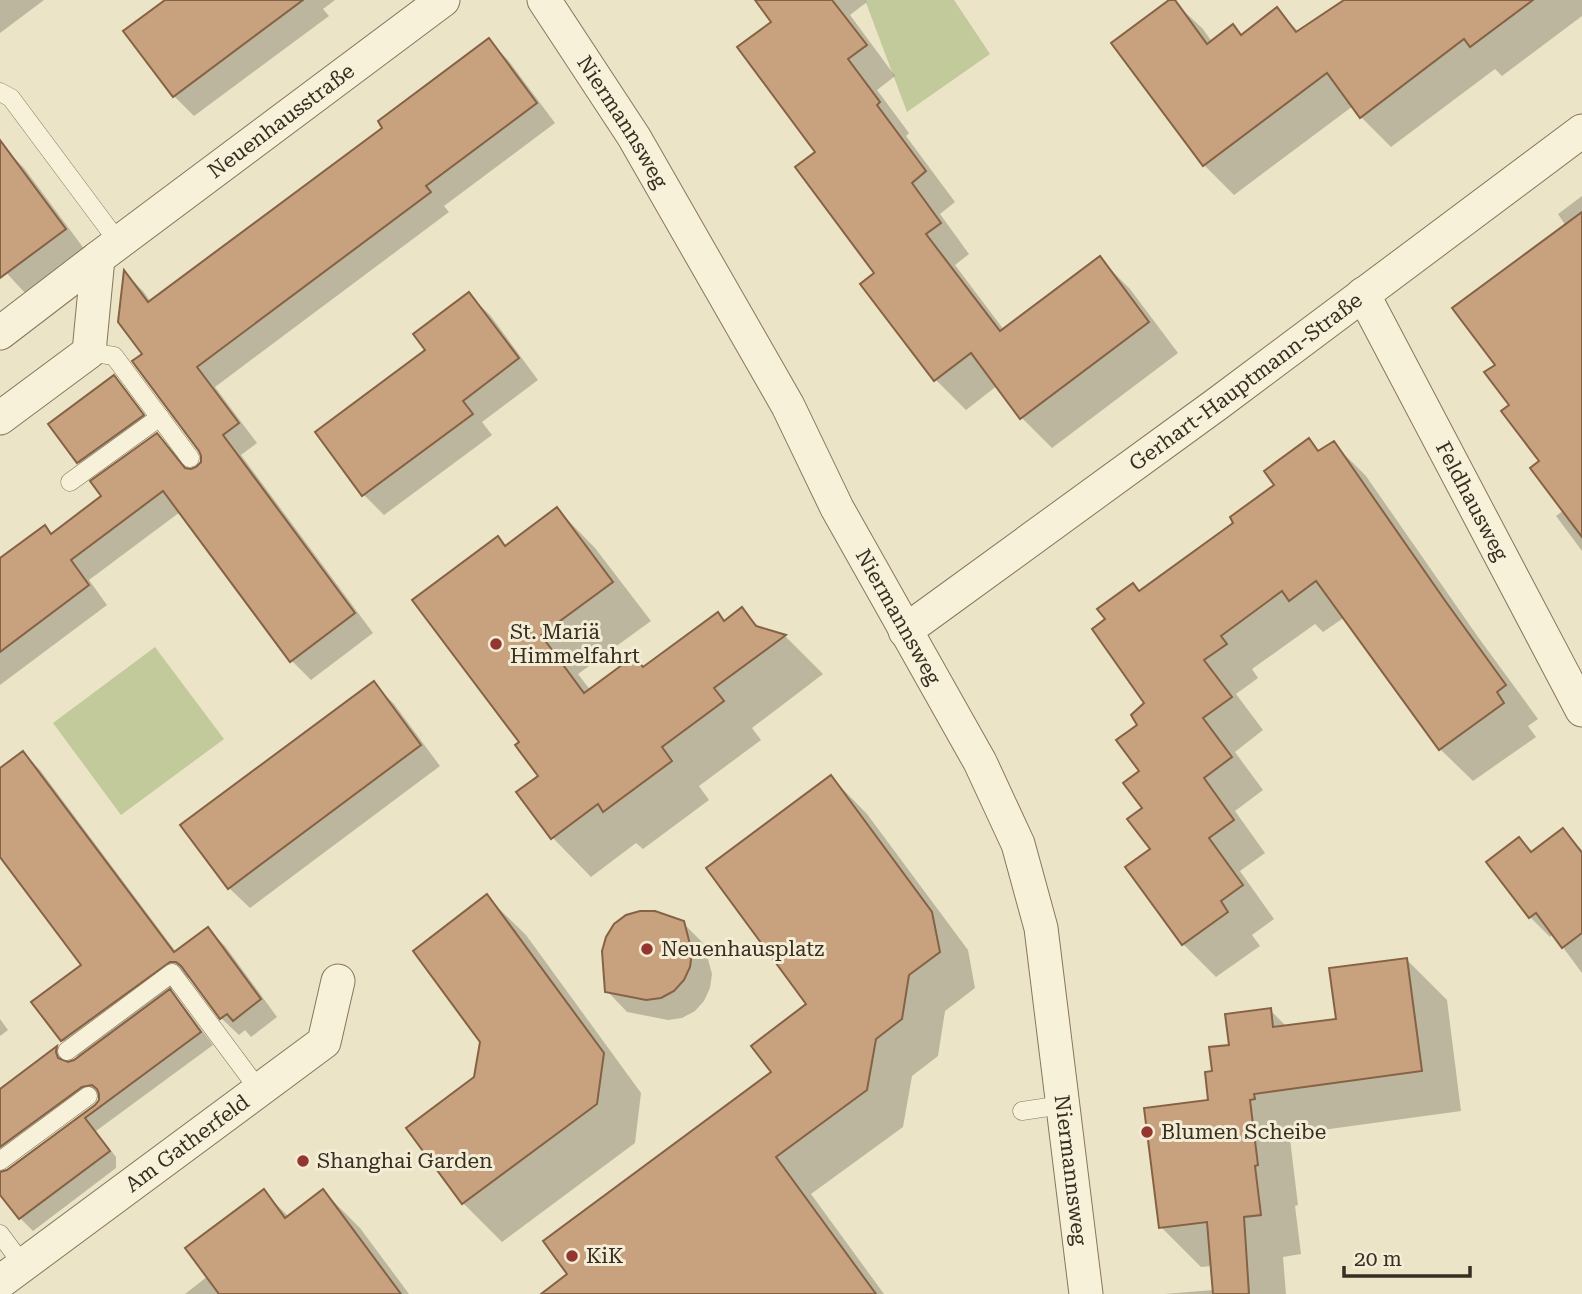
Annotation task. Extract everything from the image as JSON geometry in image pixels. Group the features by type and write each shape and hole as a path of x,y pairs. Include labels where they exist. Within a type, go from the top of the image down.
{"street":[{"name":"Neuenhausstraße","path":"0,333 443,0"},
{"name":"Niermannsweg","path":"544,0 648,160 788,406 837,508 980,762 1018,844 1041,928 1086,1294"},
{"name":"Gerhart-Hauptmann-Straße","path":"905,631 1579,138"},
{"path":"2,414 89,352 108,250"},
{"name":"Feldhausweg","path":"1363,294 1582,710"},
{"name":"Am Gatherfeld","path":"11,1274 324,1042 338,981"}],"lane":[{"path":"0,92 11,98 108,250"},
{"path":"89,352 114,356 190,457"},
{"path":"70,482 160,417"},
{"path":"67,1051 172,973 259,1090"},
{"path":"0,1161 88,1096"},
{"path":"1022,1111 1062,1105"},
{"path":"0,1234 11,1274"}],"green space":[{"path":"865,0 954,0 990,54 907,112"},
{"path":"155,647 224,739 121,815 53,723"}],"building":[{"path":"165,0 303,0 173,97 123,31"},
{"path":"755,0 832,0 867,45 848,59 880,102 877,105 926,171 912,183 941,223 926,234 1000,331 1100,256 1149,322 1020,419 971,353 934,381 860,284 874,273 795,167 815,152 737,47 771,22"},
{"path":"1169,0 1175,0 1207,44 1233,24 1241,35 1277,7 1296,32 1344,0 1533,0 1470,47 1464,39 1360,118 1327,73 1203,166 1111,43"},
{"path":"489,38 537,103 426,186 431,192 197,367 239,423 223,435 355,613 290,662 163,491 71,560 89,585 0,652 0,558 45,525 51,534 101,496 90,481 157,433 185,468 191,469 201,462 199,451 132,361 142,354 118,322 124,270 148,302 382,128 378,121"},
{"path":"0,140 66,229 0,278"},
{"path":"1582,212 1582,537 1530,468 1539,461 1501,411 1509,405 1484,372 1495,365 1452,308"},
{"path":"469,292 519,358 463,401 473,414 362,496 315,432 425,350 413,334"},
{"path":"114,375 144,415 77,463 48,424"},
{"path":"1309,438 1318,451 1334,441 1506,685 1497,692 1504,703 1439,750 1316,581 1289,601 1282,591 1221,636 1227,644 1204,660 1232,697 1203,718 1232,757 1204,778 1234,820 1209,838 1243,885 1221,901 1228,912 1182,945 1125,867 1150,849 1127,819 1142,808 1123,783 1139,771 1116,740 1137,725 1131,715 1144,703 1092,629 1105,619 1097,609 1133,583 1139,591 1233,523 1230,517 1274,485 1264,471"},
{"path":"557,507 613,582 541,635 584,693 634,656 643,667 718,612 724,621 742,607 756,626 786,635 714,688 724,701 662,747 672,761 603,812 598,804 551,839 516,792 538,776 515,745 519,742 412,600 498,536 505,546"},
{"path":"374,681 421,745 228,889 180,825"},
{"path":"23,751 174,952 208,927 261,999 233,1021 227,1014 220,1019 181,966 170,962 61,1041 31,1002 81,965 0,857 0,768"},
{"path":"831,775 932,912 940,952 909,975 902,1019 876,1039 867,1090 776,1157 876,1294 541,1294 567,1274 543,1241 771,1072 751,1046 806,1004 706,868"},
{"path":"1563,828 1582,853 1582,933 1562,948 1536,913 1529,918 1486,862 1519,837 1531,852"},
{"path":"487,894 604,1053 597,1104 462,1204 406,1128 474,1077 480,1042 413,951"},
{"path":"655,911 684,921 692,952 690,967 684,980 674,991 661,998 646,1000 605,992 602,951 606,937 614,924 626,915"},
{"path":"1407,958 1422,1071 1254,1094 1255,1099 1250,1100 1261,1215 1244,1217 1249,1294 1213,1294 1207,1222 1159,1228 1144,1108 1208,1100 1205,1072 1212,1071 1209,1047 1229,1045 1225,1014 1271,1008 1273,1027 1336,1019 1329,968"},
{"path":"170,989 201,1032 85,1118 110,1151 19,1219 0,1195 0,1172 7,1170 95,1105 99,1094 92,1085 82,1087 0,1147 0,1089 57,1046 58,1058 68,1062 74,1060"},
{"path":"264,1189 285,1218 323,1189 401,1294 219,1294 185,1248"}],"place":[{"name":"St. Mariä Himmelfahrt","path":"496,644"},
{"name":"Neuenhausplatz","path":"647,949"},
{"name":"Blumen Scheibe","path":"1147,1132"},
{"name":"Shanghai Garden","path":"303,1161"},
{"name":"KiK","path":"572,1256"}]}
